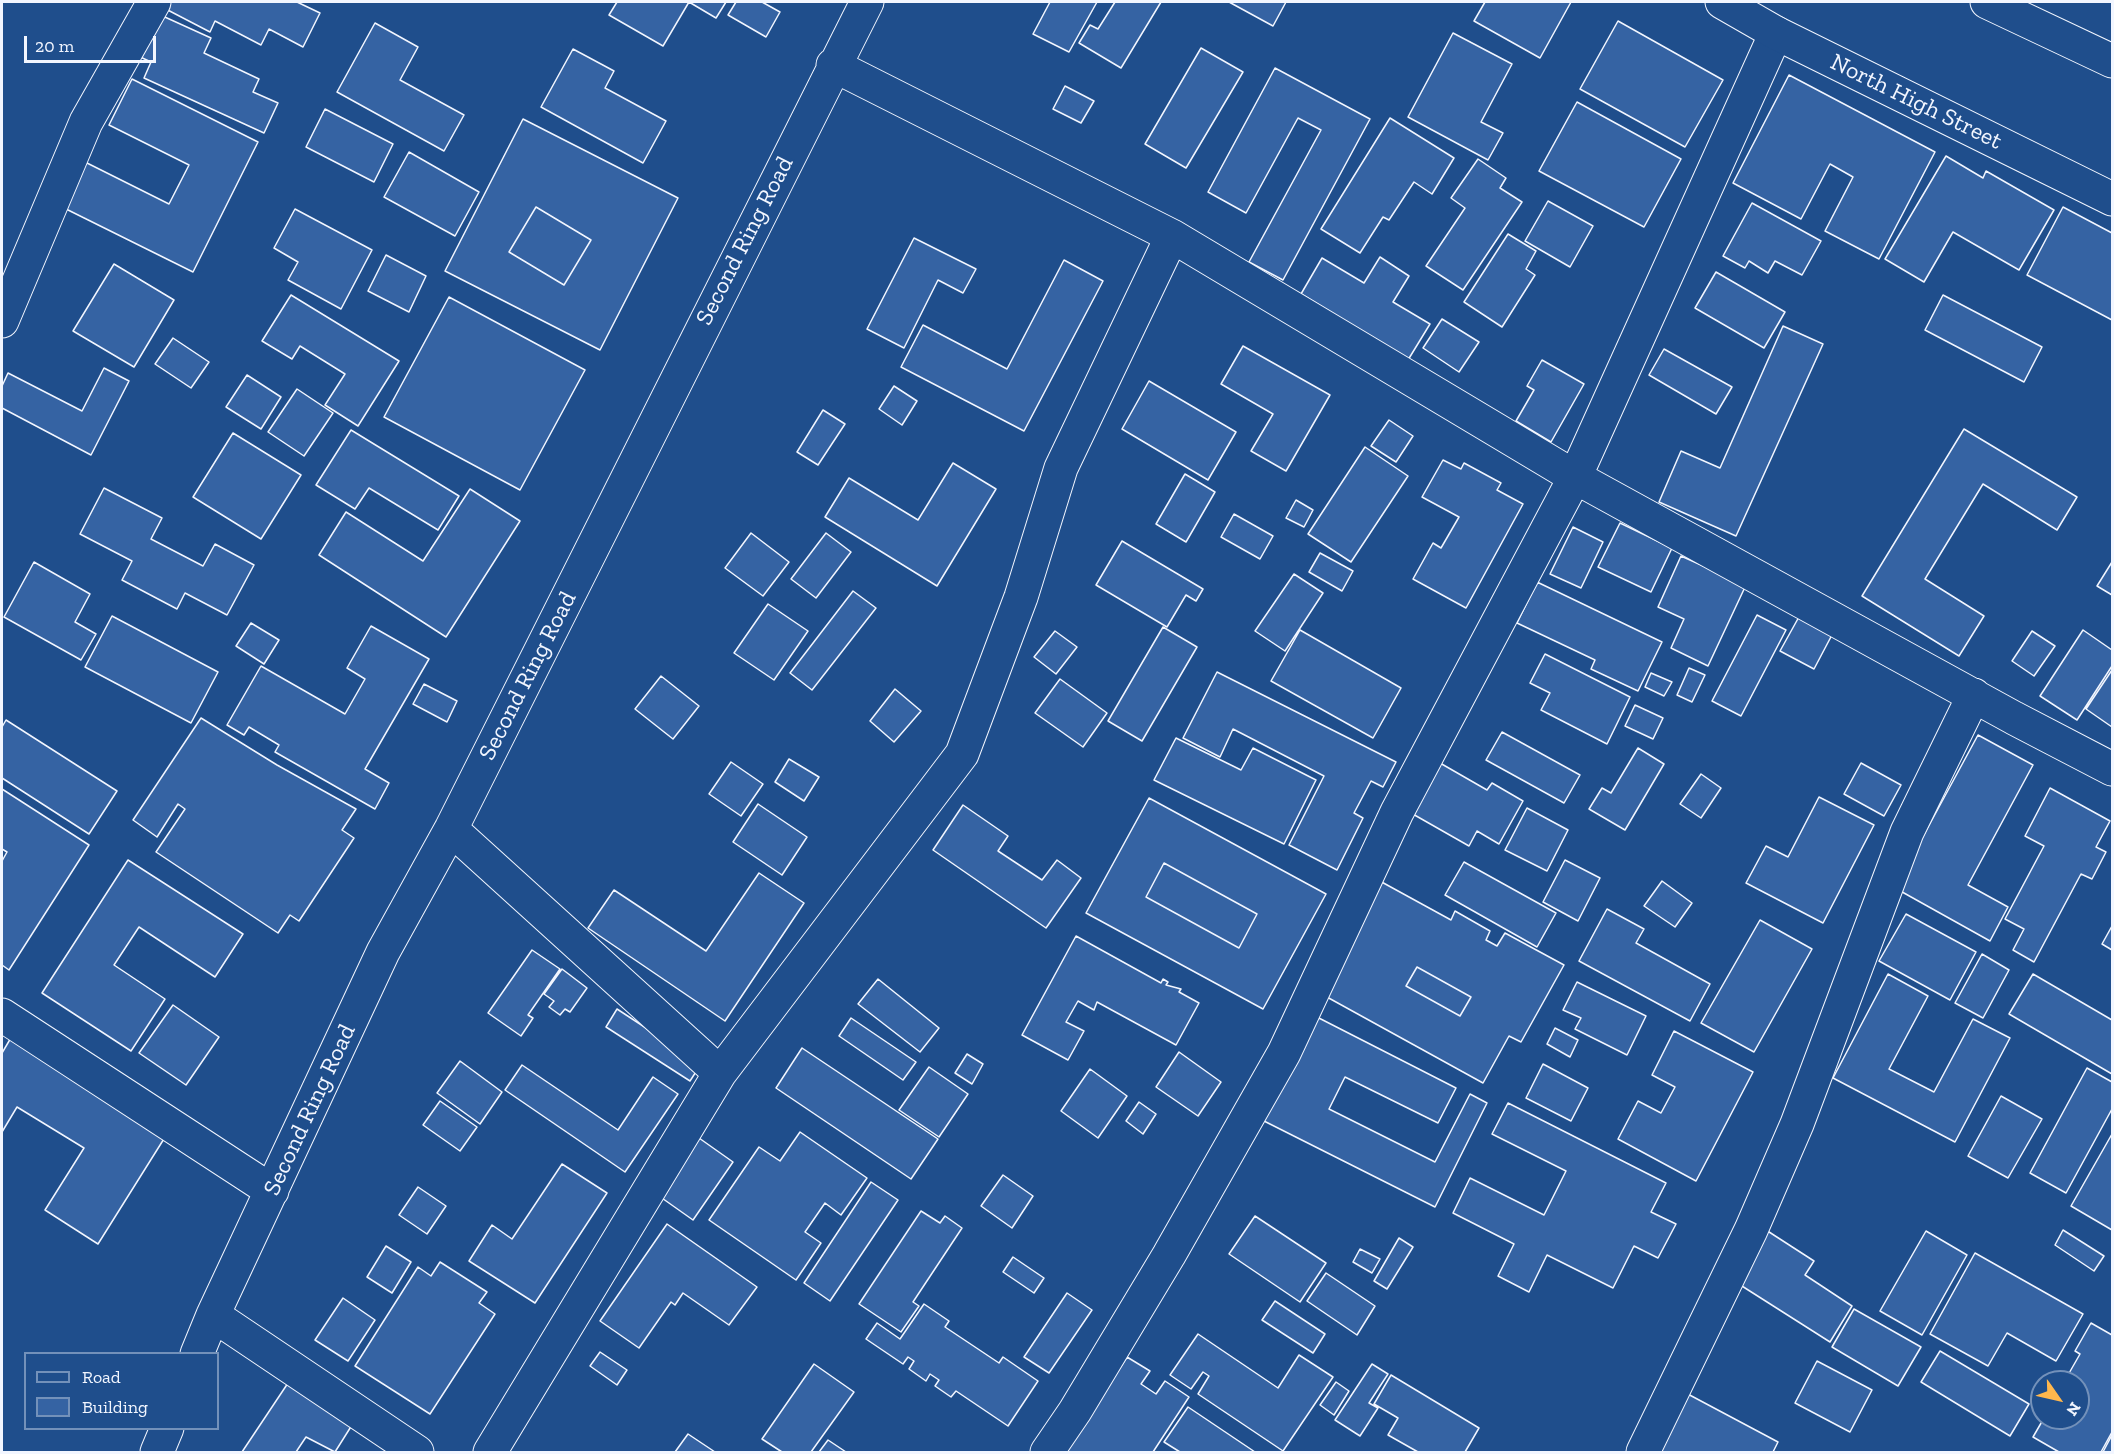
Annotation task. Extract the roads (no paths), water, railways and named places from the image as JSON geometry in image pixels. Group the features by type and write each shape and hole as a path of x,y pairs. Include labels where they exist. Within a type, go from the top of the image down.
{"main road":[{"path":"2,321 86,122 153,2"},
{"name":"Second Ring Road","path":"197,1352 383,952 451,829 833,65 867,2"},
{"name":"North High Street","path":"1722,2 1776,33 2112,199"},
{"path":"1988,2 2112,61"},
{"path":"1047,1452 1075,1412 1169,1255 1284,1053 1397,812 1575,477 1776,33"},
{"path":"833,65 1172,236 1575,477 2112,769"},
{"path":"490,1452 720,1073 962,754 1021,597 1061,468 1172,236"},
{"path":"1643,1452 1751,1230 1797,1124 1907,832 1974,695"},
{"path":"451,829 720,1073"},
{"path":"6,1028 272,1191"},
{"path":"213,1315 417,1452"},
{"path":"157,1452 166,1430"}]}
